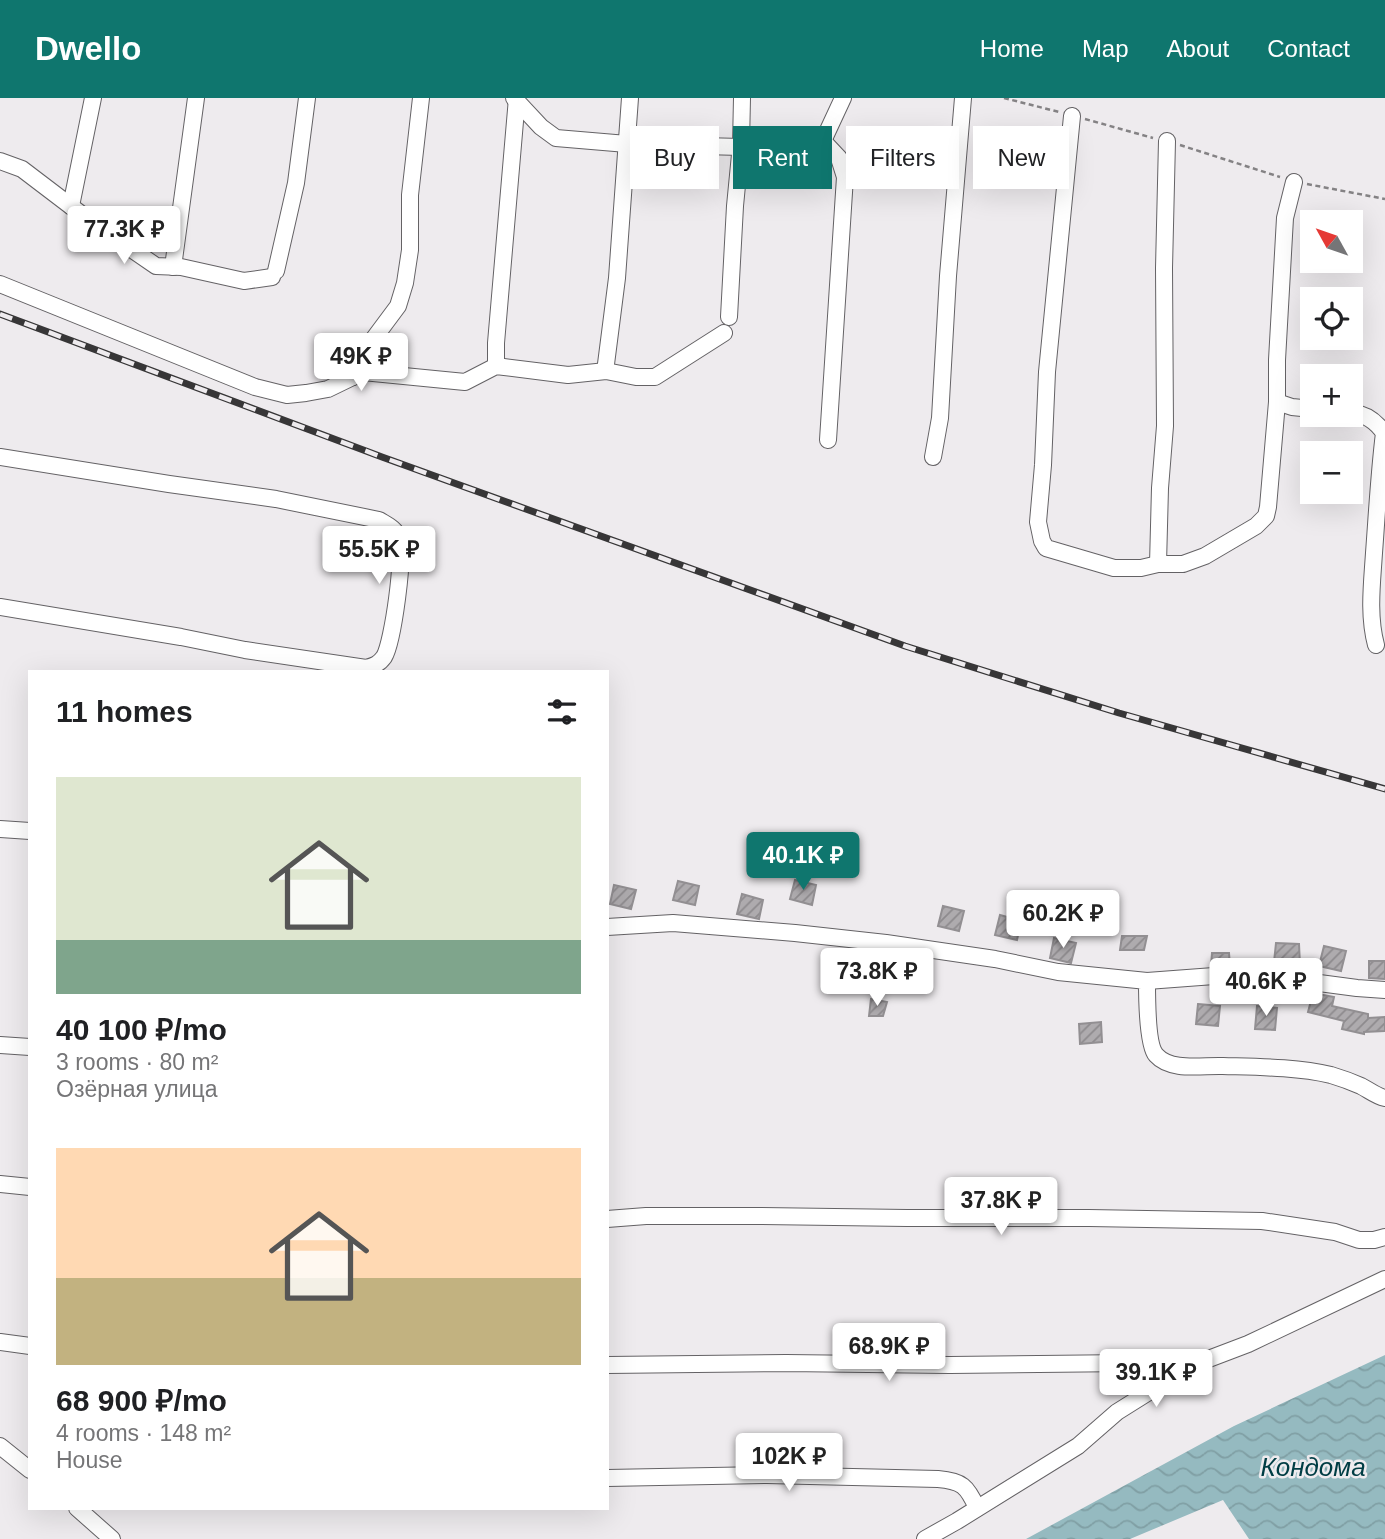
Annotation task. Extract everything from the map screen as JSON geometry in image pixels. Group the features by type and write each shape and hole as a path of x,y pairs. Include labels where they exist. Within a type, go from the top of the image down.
{"street":[{"path":"71,206 93,98"},
{"path":"173,267 196,98"},
{"path":"0,161 22,169 156,266 244,281 274,274 296,183 307,98"},
{"path":"353,377 366,349 398,306 405,283 410,250 410,195 421,98"},
{"path":"606,365 617,278 630,98"},
{"path":"741,126 742,98"},
{"path":"830,126 843,98"},
{"path":"933,457 940,418 947,276 963,98"},
{"path":"496,366 516,99"},
{"path":"516,99 541,127 556,138 627,144 733,147"},
{"path":"1072,116 1047,372 1038,522 1046,548 1114,568 1183,565 1205,556 1256,526 1266,516 1277,402 1285,218 1294,182"},
{"path":"1158,564 1165,426 1164,268 1167,141"},
{"path":"828,440 845,177 839,158 832,151"},
{"path":"0,284 255,387 287,395 328,389 363,372 465,382 496,366 568,374 606,372 655,377 727,325 737,189"},
{"path":"1277,402 1300,408"},
{"path":"1363,416 1379,425 1384,433 1372,588 1371,626 1376,645"},
{"path":"0,457 276,499 379,520 393,528 399,538 401,569 386,654 374,666 366,668 245,650 0,607"},
{"path":"0,830 28,831"},
{"path":"609,927 673,923 794,933 995,959 1058,972 1147,981 1214,976 1289,979 1385,990"},
{"path":"1147,981 1150,1043 1154,1054 1163,1060 1177,1066 1276,1068 1330,1075 1385,1098"},
{"path":"0,1045 28,1048"},
{"path":"0,1184 28,1187"},
{"path":"609,1219 646,1216 760,1216 1262,1221 1335,1232 1359,1240 1385,1237"},
{"path":"925,1539 1078,1446 1117,1412 1176,1375 1385,1279"},
{"path":"0,1342 28,1346"},
{"path":"609,1365 1129,1363 1160,1368 1176,1375"},
{"path":"0,1446 22,1458"},
{"path":"609,1478 768,1475 954,1480 964,1486 977,1508"},
{"path":"79,1510 112,1539"}],"path":[{"path":"1004,98 1167,141 1294,182 1385,199"}],"water":[{"name":"Кондома","path":"1385,1355 1385,1539 1249,1539 1223,1500 1130,1539 1026,1539 1234,1426"}],"building":[{"path":"795,880 816,885 812,905 790,899"},
{"path":"678,881 699,886 695,905 673,900"},
{"path":"614,885 636,890 631,909 610,904"},
{"path":"742,894 763,900 759,919 737,914"},
{"path":"943,906 964,911 959,931 938,926"},
{"path":"1000,915 1021,921 1017,940 995,935"},
{"path":"1122,936 1147,936 1144,950 1120,950"},
{"path":"1054,938 1076,943 1071,963 1050,958"},
{"path":"1276,943 1299,944 1300,965 1274,962"},
{"path":"1324,946 1346,951 1341,971 1319,966"},
{"path":"1212,953 1229,953 1230,966 1211,966"},
{"path":"1369,961 1385,961 1385,979 1369,978"},
{"path":"1313,993 1334,997 1332,1006 1368,1014 1368,1018 1385,1017 1385,1031 1364,1034 1342,1029 1344,1021 1308,1012"},
{"path":"871,999 887,1002 883,1016 869,1016"},
{"path":"1198,1004 1220,1006 1218,1026 1196,1024"},
{"path":"1257,1006 1277,1008 1275,1030 1255,1029"},
{"path":"1101,1022 1102,1042 1080,1044 1079,1024"}],"railway":[{"path":"0,314 382,457 905,646 1119,713 1385,789"}]}
